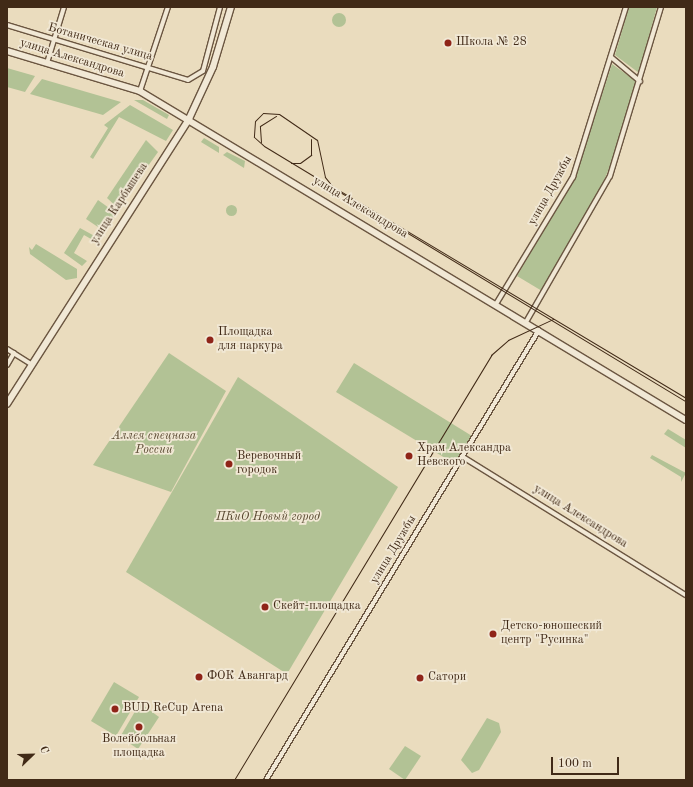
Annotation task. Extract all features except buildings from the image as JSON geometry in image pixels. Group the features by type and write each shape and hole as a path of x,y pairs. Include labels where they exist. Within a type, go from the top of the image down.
{"main road":[{"name":"улица Карбышева","path":"7,404 189,119 213,67 231,7"},
{"name":"улица Александрова","path":"7,51 140,91 526,322 686,420"}],"street":[{"path":"47,63 64,7"},
{"path":"140,91 149,68 168,7"},
{"name":"Ботаническая улица","path":"7,25 188,80 203,70 220,7"},
{"name":"улица Дружбы","path":"496,304 573,177 626,7"},
{"path":"526,322 610,176 640,81 661,7"},
{"path":"611,57 640,81"},
{"name":"улица Дружбы","path":"266,780 539,330"},
{"path":"7,350 32,364"},
{"path":"7,365 14,353"},
{"name":"улица Александрова","path":"463,457 686,596"}],"green space":[{"path":"629,7 657,7 639,73 615,55"},
{"path":"336,13 342,13 346,17 346,23 342,27 336,27 332,23 332,17"},
{"path":"612,64 637,82 617,148 596,201 542,291 517,276 575,178"},
{"path":"7,68 35,76 25,92 7,87"},
{"path":"42,79 121,102 103,115 30,94"},
{"path":"134,100 143,100 169,115 167,119"},
{"path":"130,105 173,130 166,141 119,117 93,159 90,157 108,128 104,125"},
{"path":"204,138 219,147 219,153 201,142"},
{"path":"146,140 158,152 118,208 107,198"},
{"path":"227,152 245,161 244,168 223,155"},
{"path":"98,200 116,213 104,231 86,219"},
{"path":"229,205 233,205 235,206 235,214 229,215 226,212 226,208"},
{"path":"80,228 100,239 98,243 84,235 74,253 87,261 82,266 64,253"},
{"path":"36,244 77,269 77,278 66,280 30,254 29,247 32,250"},
{"name":"Аллея спецназа России","path":"169,353 226,391 171,492 93,465"},
{"path":"354,363 472,436 455,464 336,392"},
{"name":"ПКиО Новый город","path":"238,377 398,487 287,674 126,572"},
{"path":"668,429 686,440 686,448 664,434"},
{"path":"652,455 686,473 681,482 681,477 650,458"},
{"name":"BUD ReCup Arena","path":"114,682 139,697 116,736 91,721"},
{"name":"Волейбольная площадка","path":"140,703 159,717 138,749 120,737"},
{"path":"487,718 499,723 501,732 479,770 472,773 461,760"},
{"path":"405,746 421,756 405,780 389,769"}],"tram line":[{"path":"686,398 333,187 325,177 317,140 279,114 263,113 255,121 254,137 264,146 686,402"},
{"path":"261,142 260,126 276,116"},
{"path":"291,163 300,163 311,155 311,139"},
{"path":"234,780 491,355 508,340 553,319"}],"place":[{"name":"Школа № 28","path":"448,43"},
{"name":"Площадка для паркура","path":"210,340"},
{"name":"Храм Александра Невского","path":"409,456"},
{"name":"Веревочный городок","path":"229,464"},
{"name":"Скейт-площадка","path":"265,607"},
{"name":"Детско-юношеский центр \"Русинка\"","path":"493,634"},
{"name":"ФОК Авангард","path":"199,677"},
{"name":"Сатори","path":"420,678"},
{"name":"BUD ReCup Arena","path":"115,709"},
{"name":"Волейбольная площадка","path":"139,727"}]}
